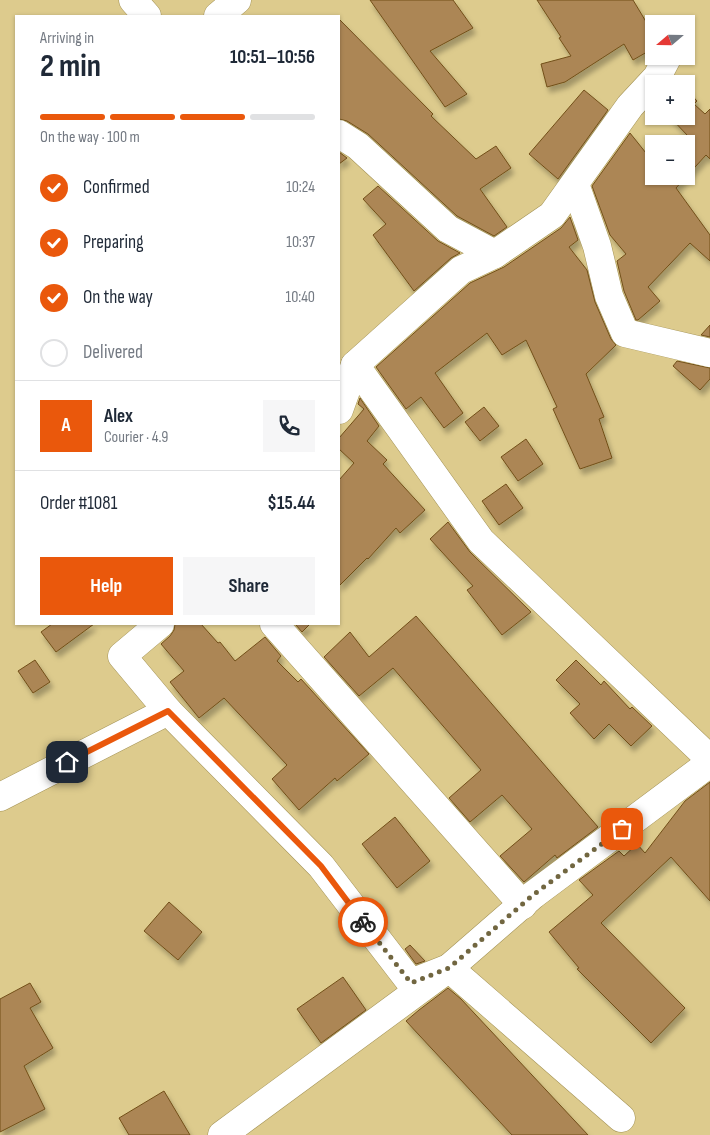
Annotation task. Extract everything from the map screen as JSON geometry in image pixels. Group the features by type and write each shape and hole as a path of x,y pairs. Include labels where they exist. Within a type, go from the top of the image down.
{"street":[{"path":"133,0 146,15"},
{"path":"219,15 237,0"},
{"path":"340,407 354,366 461,270 495,254 552,215 630,106 657,77 663,65"},
{"path":"340,135 358,146 448,229 495,254"},
{"path":"575,184 597,246 609,296 626,334 710,353"},
{"path":"354,366 481,540 710,759"},
{"path":"159,625 122,656 168,711 321,866 411,983 449,968"},
{"path":"275,625 523,904"},
{"path":"0,797 168,711"},
{"path":"222,1135 449,968 523,904 710,763"},
{"path":"449,968 622,1118"}],"building":[{"path":"370,0 453,0 473,28 430,51 467,94 445,107"},
{"path":"537,0 633,0 645,20 645,53 633,60 624,44 565,82 547,87 541,64 571,56 559,38 561,37"},
{"path":"340,20 433,114 431,116 476,159 496,146 511,168 480,189 507,227 494,236 457,216 368,134 347,121 340,119"},
{"path":"584,90 608,110 558,179 529,154"},
{"path":"695,105 705,114 710,109 710,159 706,155 695,167 695,135 687,135 678,125 695,125"},
{"path":"630,133 645,152 645,185 679,185 676,188 710,235 710,261 690,243 648,287 660,301 638,320 636,320 624,291 617,261 626,254 610,235 592,186"},
{"path":"340,153 347,158 340,163"},
{"path":"378,186 438,241 460,253 451,258 414,291 373,235 386,224 363,199"},
{"path":"570,217 578,240 569,247 587,270 595,302 611,339 616,345 586,374 604,417 599,419 612,458 580,469 553,409 557,407 526,340 502,355 487,333 435,373 463,413 444,428 421,397 406,409 376,367 470,283 504,267 561,228"},
{"path":"710,325 710,337 701,335"},
{"path":"677,361 710,368 710,379 700,390 673,366"},
{"path":"360,398 379,426 367,441 387,460 383,464 425,510 400,533 396,528 368,559 340,585 340,479 354,463 340,450 340,437 364,409 358,404"},
{"path":"484,407 499,426 480,441 465,422"},
{"path":"526,439 543,464 518,481 501,457"},
{"path":"506,484 523,508 499,525 482,501"},
{"path":"448,522 470,552 531,612 502,635 467,590 473,586 430,539"},
{"path":"416,616 598,827 557,858 555,855 524,882 500,856 532,829 502,795 470,822 449,798 481,770 393,668 359,696 324,657 350,632 369,657"},
{"path":"51,625 93,625 56,652 41,632"},
{"path":"175,625 202,625 218,643 220,642 235,661 265,637 281,656 277,661 298,682 301,679 369,754 337,781 335,778 299,810 272,779 287,765 224,698 199,718 170,682 184,671 161,644 174,630"},
{"path":"296,625 309,625 302,632"},
{"path":"35,660 50,682 33,693 18,671"},
{"path":"576,660 601,685 604,681 630,709 632,707 652,726 631,746 609,724 594,739 570,713 580,704 556,680"},
{"path":"710,782 710,901 671,857 601,923 685,1008 651,1043 577,969 579,968 549,932 593,895 579,880 619,851 624,856 637,844 645,853 685,801"},
{"path":"395,817 430,861 397,888 362,844"},
{"path":"169,902 202,932 178,960 144,931"},
{"path":"410,945 425,961 416,964 405,949"},
{"path":"343,977 366,1010 321,1043 297,1009"},
{"path":"30,983 41,1002 30,1008 53,1048 24,1066 45,1109 0,1132 0,999"},
{"path":"448,988 461,999 588,1135 512,1135 406,1021"},
{"path":"164,1091 190,1135 129,1135 119,1118"}],"way so far":[{"path":"363,922 411,983 449,968 533,895 622,829"}],"route":[{"path":"67,762 168,711 321,866 363,922"}]}
